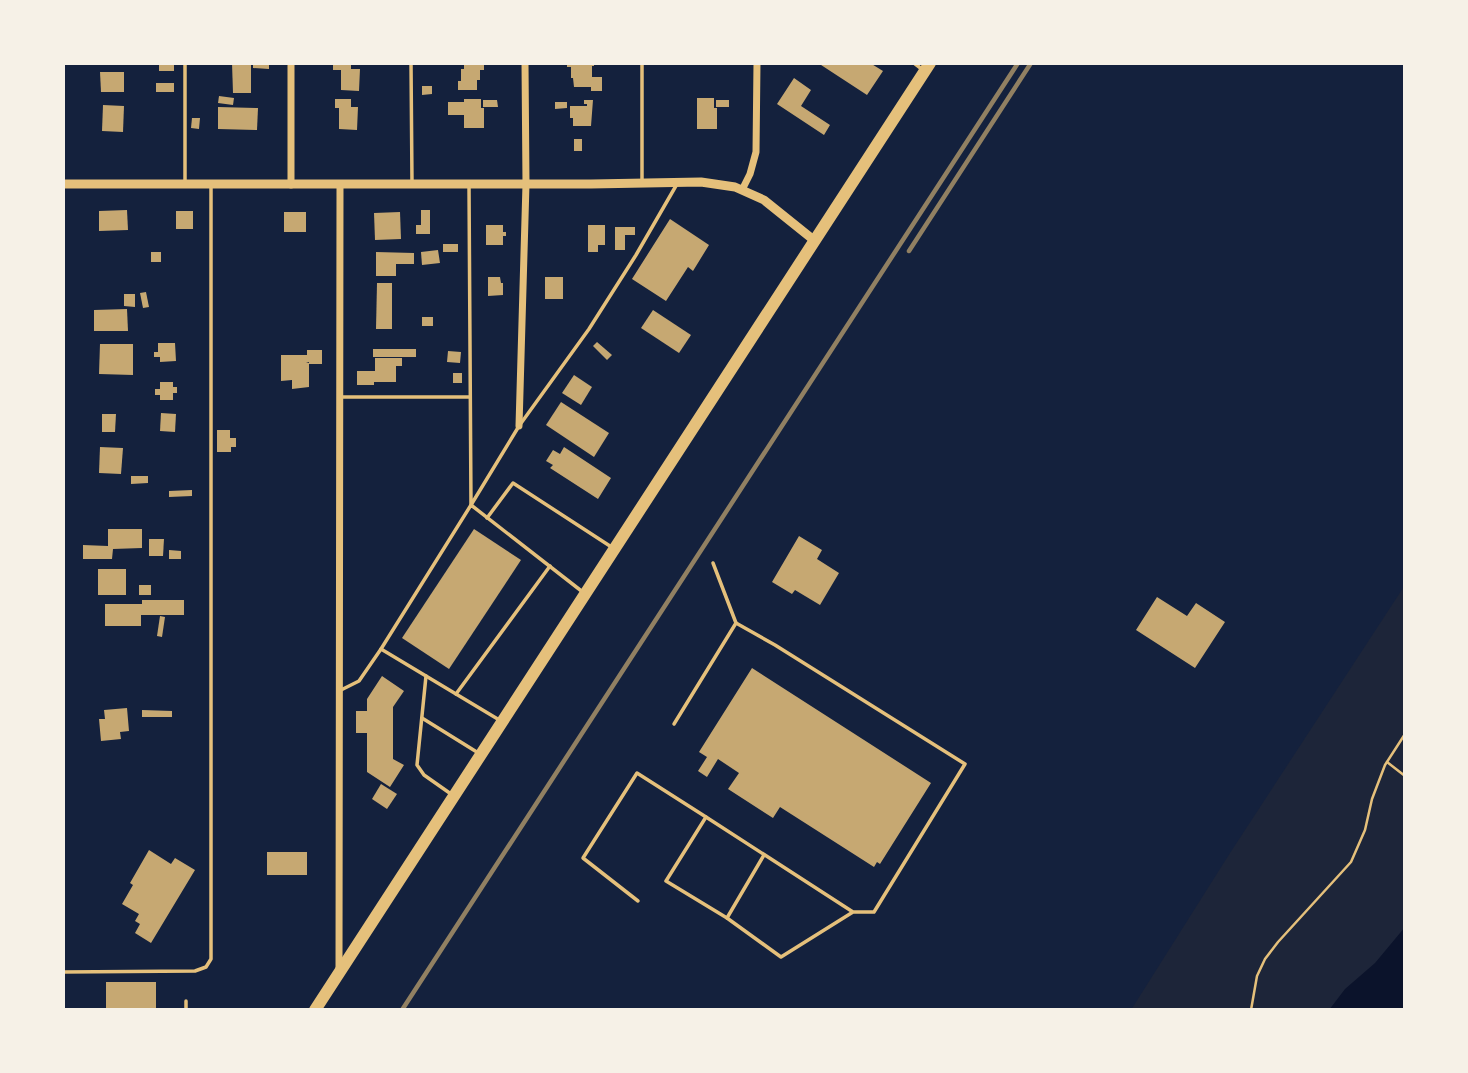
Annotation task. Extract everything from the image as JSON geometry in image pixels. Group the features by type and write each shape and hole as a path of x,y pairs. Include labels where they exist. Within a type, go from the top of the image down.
{"highway":[{"path":"316,1010 815,241 923,66"}],"street":[{"path":"290,63 291,185"},
{"path":"519,426 526,184 525,63"},
{"path":"742,190 750,174 758,140 757,63"},
{"path":"63,184 701,182 742,190 764,200 815,241"},
{"path":"339,974 340,184"}],"lane":[{"path":"185,63 185,185"},
{"path":"411,63 412,184"},
{"path":"642,63 642,183"},
{"path":"339,691 359,681 381,649 519,426 589,329 678,182"},
{"path":"469,184 471,505"},
{"path":"63,972 195,971 206,967 211,959 211,185"},
{"path":"340,397 470,397"},
{"path":"487,518 513,483 615,549"},
{"path":"471,505 586,594"},
{"path":"706,817 666,881 727,918 782,957 853,912 874,912 965,764 736,623 713,563"},
{"path":"456,694 550,566"},
{"path":"674,724 736,623"},
{"path":"381,649 503,722"},
{"path":"426,677 417,765 424,775 454,796"},
{"path":"422,718 481,755"},
{"path":"638,901 583,858 637,773 853,912"},
{"path":"727,918 764,855"},
{"path":"186,1001 186,1010"}],"path":[{"path":"1251,1010 1257,976 1265,959 1351,862 1365,830 1387,762 1405,734"},
{"path":"1387,762 1405,776"}],"shaded area":[{"path":"1405,585 1405,1010 1131,1010 1230,853"},
{"path":"1405,927 1405,1010 1329,1010 1345,989 1375,963"}],"building":[{"path":"159,63 174,63 174,71 159,71"},
{"path":"232,63 251,63 251,93 233,93"},
{"path":"253,63 269,63 269,69 253,68"},
{"path":"333,63 351,63 351,69 360,69 359,91 341,90 341,70 333,70"},
{"path":"464,63 484,63 484,70 480,70 480,80 477,80 477,90 458,90"},
{"path":"567,63 594,63 592,77 602,77 602,91 591,91 591,87 574,87 571,67 567,67"},
{"path":"818,63 870,63 883,71 867,95"},
{"path":"100,72 124,72 124,92 101,92"},
{"path":"794,78 811,90 801,106 830,125 824,135 777,104"},
{"path":"156,83 174,83 174,92 156,92"},
{"path":"422,86 432,86 432,94 422,95"},
{"path":"219,96 234,98 233,105 218,103"},
{"path":"697,98 714,98 717,129 697,129"},
{"path":"335,99 351,99 351,107 358,107 357,130 339,129 339,108 335,108"},
{"path":"464,99 481,99 484,128 464,128 464,115 448,115 448,102 464,102"},
{"path":"483,100 497,100 498,107 483,107"},
{"path":"584,100 593,100 591,126 573,126 570,106 587,106"},
{"path":"716,100 729,100 729,107 716,107"},
{"path":"555,102 567,102 567,108 555,109"},
{"path":"103,105 124,106 123,132 102,131"},
{"path":"218,107 258,108 257,130 218,129"},
{"path":"192,118 200,118 199,129 191,128"},
{"path":"574,139 582,139 582,151 574,151"},
{"path":"127,210 128,230 99,231 99,211"},
{"path":"421,210 430,210 430,234 416,234 416,225 421,225"},
{"path":"176,211 193,211 193,229 176,229"},
{"path":"284,212 306,212 306,232 284,232"},
{"path":"400,212 401,239 375,240 374,213"},
{"path":"670,219 709,245 693,271 688,267 666,301 632,279"},
{"path":"486,225 503,225 506,236 503,236 503,245 486,245"},
{"path":"588,225 605,225 605,245 598,245 598,252 588,252"},
{"path":"615,227 635,227 635,235 625,235 625,250 615,250"},
{"path":"443,244 458,244 458,252 443,252"},
{"path":"438,250 440,263 422,265 421,252"},
{"path":"151,252 161,252 161,262 151,262"},
{"path":"376,252 414,253 414,264 396,264 396,276 376,276"},
{"path":"488,277 500,277 503,295 488,296"},
{"path":"545,277 563,277 563,299 545,299"},
{"path":"377,283 392,283 392,329 376,329"},
{"path":"146,292 149,307 143,308 140,293"},
{"path":"124,294 135,294 135,307 124,306"},
{"path":"127,309 128,331 94,331 94,310"},
{"path":"653,310 691,335 679,353 641,328"},
{"path":"422,317 433,317 433,326 422,326"},
{"path":"597,342 612,355 607,360 593,346"},
{"path":"158,343 175,343 176,361 160,362 160,357 154,357 154,352 158,352"},
{"path":"100,344 133,344 133,375 99,374"},
{"path":"373,349 416,349 416,357 373,357"},
{"path":"307,350 322,350 322,364 309,364 309,387 292,389 292,380 281,381 281,355 307,355"},
{"path":"448,351 461,352 460,363 447,362"},
{"path":"375,358 402,358 402,366 396,366 396,382 357,385 357,371 375,371"},
{"path":"453,373 462,373 462,383 453,383"},
{"path":"574,375 592,387 581,405 562,393"},
{"path":"160,382 173,382 173,387 177,387 173,400 160,400 160,395 155,395 155,389 160,389"},
{"path":"561,402 609,433 594,457 546,425"},
{"path":"161,413 176,414 175,432 160,431"},
{"path":"102,414 116,414 115,432 102,432"},
{"path":"217,430 230,430 230,438 236,438 236,447 231,447 231,452 217,452"},
{"path":"100,447 123,448 121,474 99,473"},
{"path":"564,447 611,478 598,499 550,468 553,465 546,461 553,450 560,454"},
{"path":"131,476 148,476 148,483 131,484"},
{"path":"192,490 192,496 169,497 169,491"},
{"path":"108,529 142,529 142,548 113,549 112,559 83,559 83,545 108,546"},
{"path":"474,529 521,560 449,669 402,638"},
{"path":"799,536 822,550 817,559 839,573 820,605 795,590 792,594 772,582"},
{"path":"149,539 164,539 163,556 149,556"},
{"path":"169,550 181,551 181,559 169,559"},
{"path":"98,569 126,569 126,595 98,595"},
{"path":"139,585 151,585 151,595 139,595"},
{"path":"1157,597 1187,616 1196,603 1225,622 1195,668 1136,630"},
{"path":"142,600 184,600 184,615 141,615 141,626 105,626 105,604 142,604"},
{"path":"160,616 165,617 162,637 157,636"},
{"path":"752,668 931,783 880,864 877,862 874,867 780,807 773,818 728,789 739,773 718,759 707,777 698,771 707,757 699,752"},
{"path":"382,676 404,691 393,707 393,759 404,765 390,787 367,772 367,733 356,733 356,711 367,711 367,699"},
{"path":"127,708 129,731 120,732 121,739 101,741 99,719 105,719 104,710"},
{"path":"142,710 172,711 172,717 142,717"},
{"path":"381,784 397,794 387,809 372,799"},
{"path":"149,850 171,864 175,858 195,870 151,943 135,933 140,924 135,921 139,914 122,904 133,885 130,883"},
{"path":"267,852 307,852 307,875 267,875"},
{"path":"106,982 156,982 156,1010 106,1010"}],"railway":[{"path":"402,1010 1018,63"},
{"path":"909,251 1031,63"}]}
